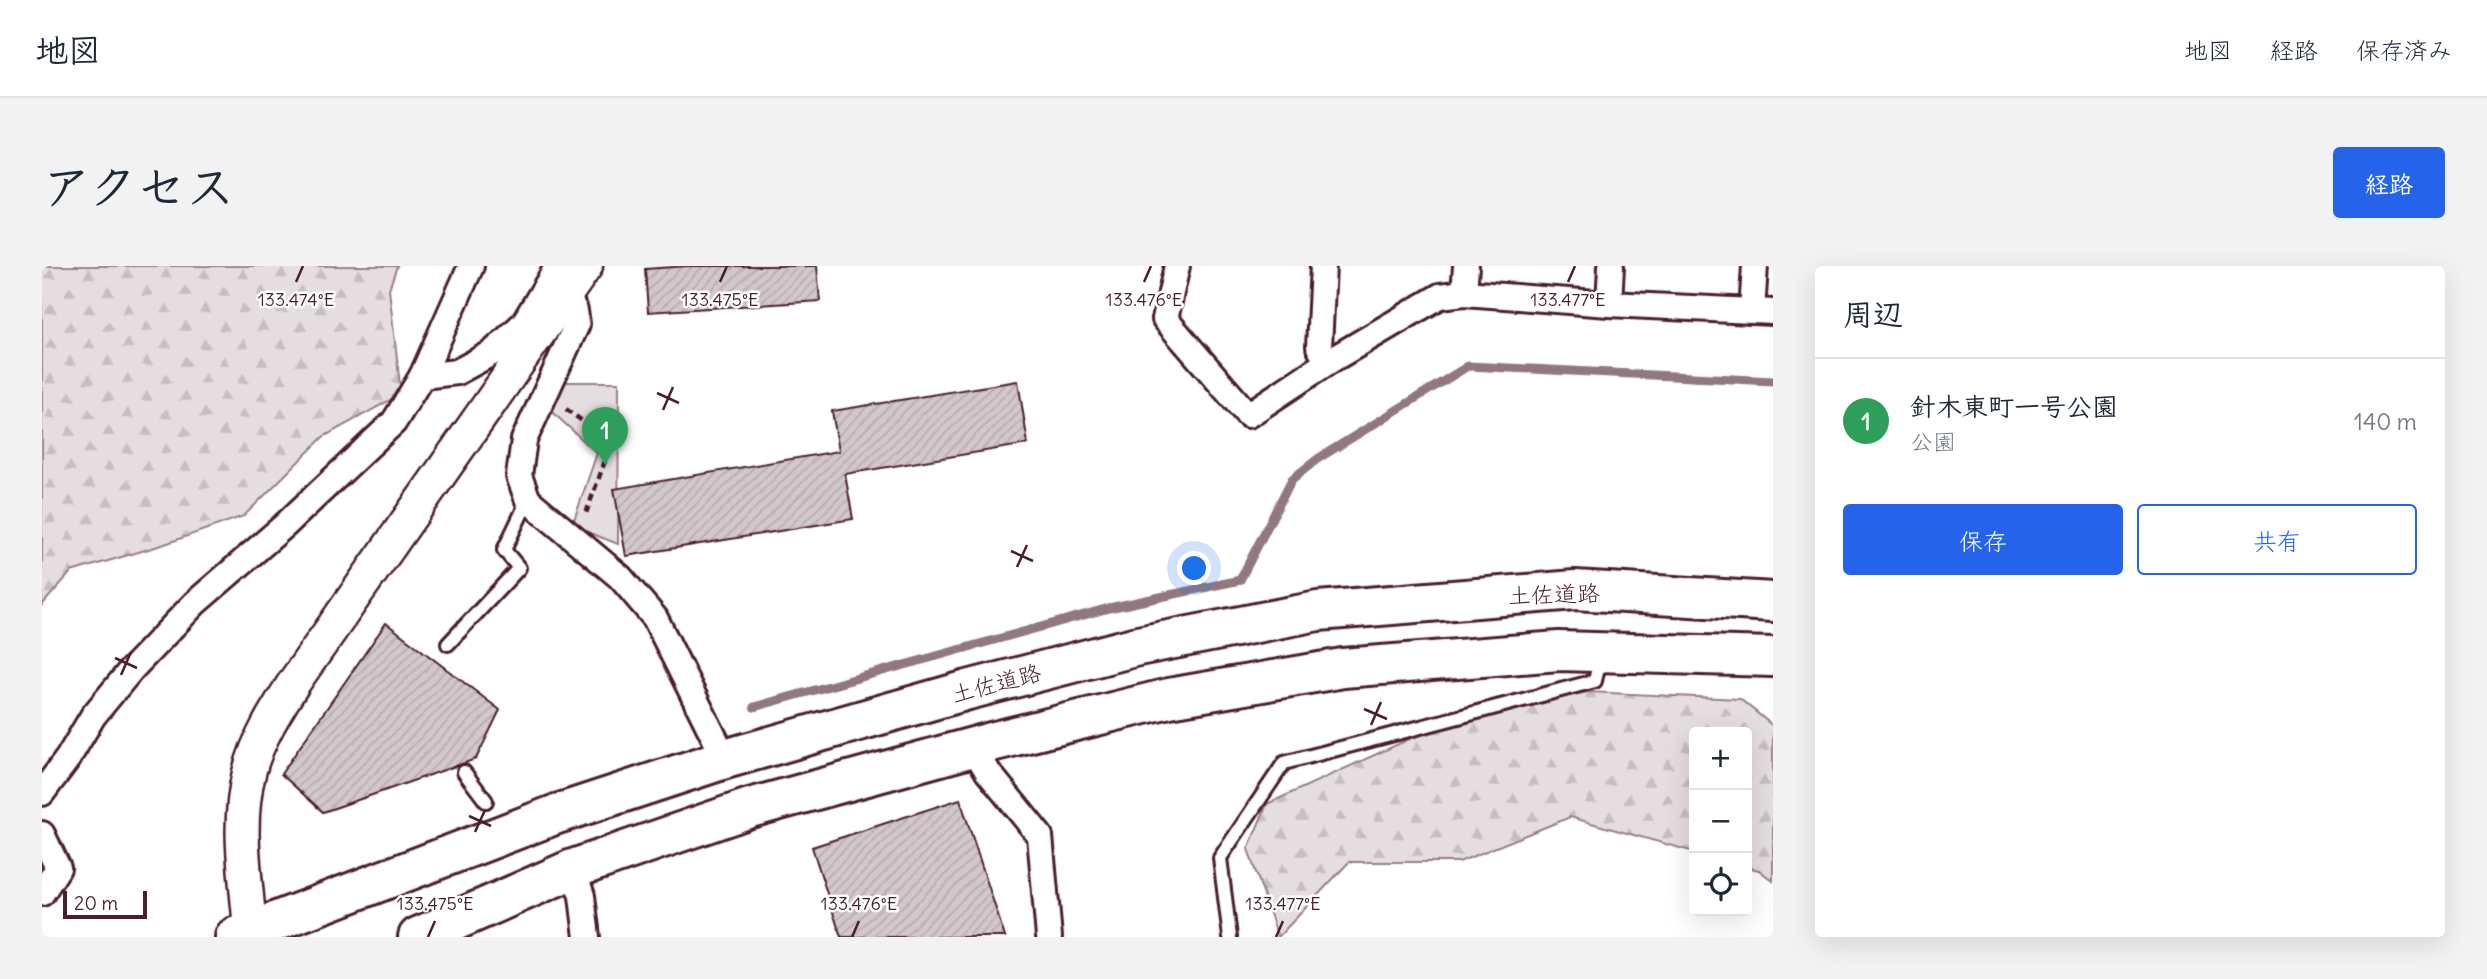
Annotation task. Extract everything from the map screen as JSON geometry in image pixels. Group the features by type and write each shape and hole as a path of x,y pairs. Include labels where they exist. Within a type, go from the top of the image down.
{"highway":[{"name":"土佐道路","path":"249,935 557,814 725,759 968,690 1138,646 1318,611 1575,590 1773,602"},
{"path":"418,937 573,869 750,808 973,747 1169,698 1343,668 1559,651 1773,657"}],"street":[{"path":"42,793 68,758 93,716 131,670 195,603 284,526 394,422 422,376 471,266"},
{"path":"422,376 457,372 492,353 524,323 562,280 586,266"},
{"path":"1177,266 1165,320 1248,415 1328,362 1440,296 1464,293 1609,304 1763,311 1755,266"},
{"path":"1323,266 1319,347 1328,362"},
{"path":"1464,293 1466,266"},
{"path":"1609,304 1611,266"},
{"path":"562,280 575,311 577,324 524,440 519,476 528,500 620,578 655,618 725,759"},
{"path":"249,935 241,842 242,811 249,771 269,722 562,280"},
{"path":"973,747 988,772 1040,836 1049,937"},
{"path":"42,834 58,868 42,893"},
{"path":"573,869 582,896 587,937"}],"lane":[{"path":"448,644 519,568 504,550 528,500"},
{"path":"1230,937 1220,858 1284,763 1595,681 1598,668 1596,652"},
{"path":"464,772 486,802"}],"path":[{"path":"545,394 597,432 609,450"},
{"path":"576,540 609,450 602,412"}],"green space":[{"path":"42,266 397,266 389,289 401,394 323,437 244,516 162,545 71,572 42,605"},
{"path":"564,382 619,382 618,544 572,526 597,453 550,410"},
{"path":"1587,692 1740,699 1773,726 1773,881 1759,870 1752,868 1752,727 1689,727 1689,851 1570,817 1459,862 1349,862 1278,937 1248,849 1267,804 1449,721"}],"building":[{"path":"688,266 817,266 820,301 648,312 645,269"},
{"path":"1018,381 1028,444 845,474 853,519 626,556 614,489 839,451 832,411"},
{"path":"386,623 500,710 476,759 323,812 281,774"},
{"path":"960,799 1005,937 841,937 812,847"}],"waterway":[{"path":"754,707 1109,608 1240,580 1292,479 1319,458 1468,366 1773,381"}],"place":[{"name":"針木東町一号公園","path":"605,465"}]}
